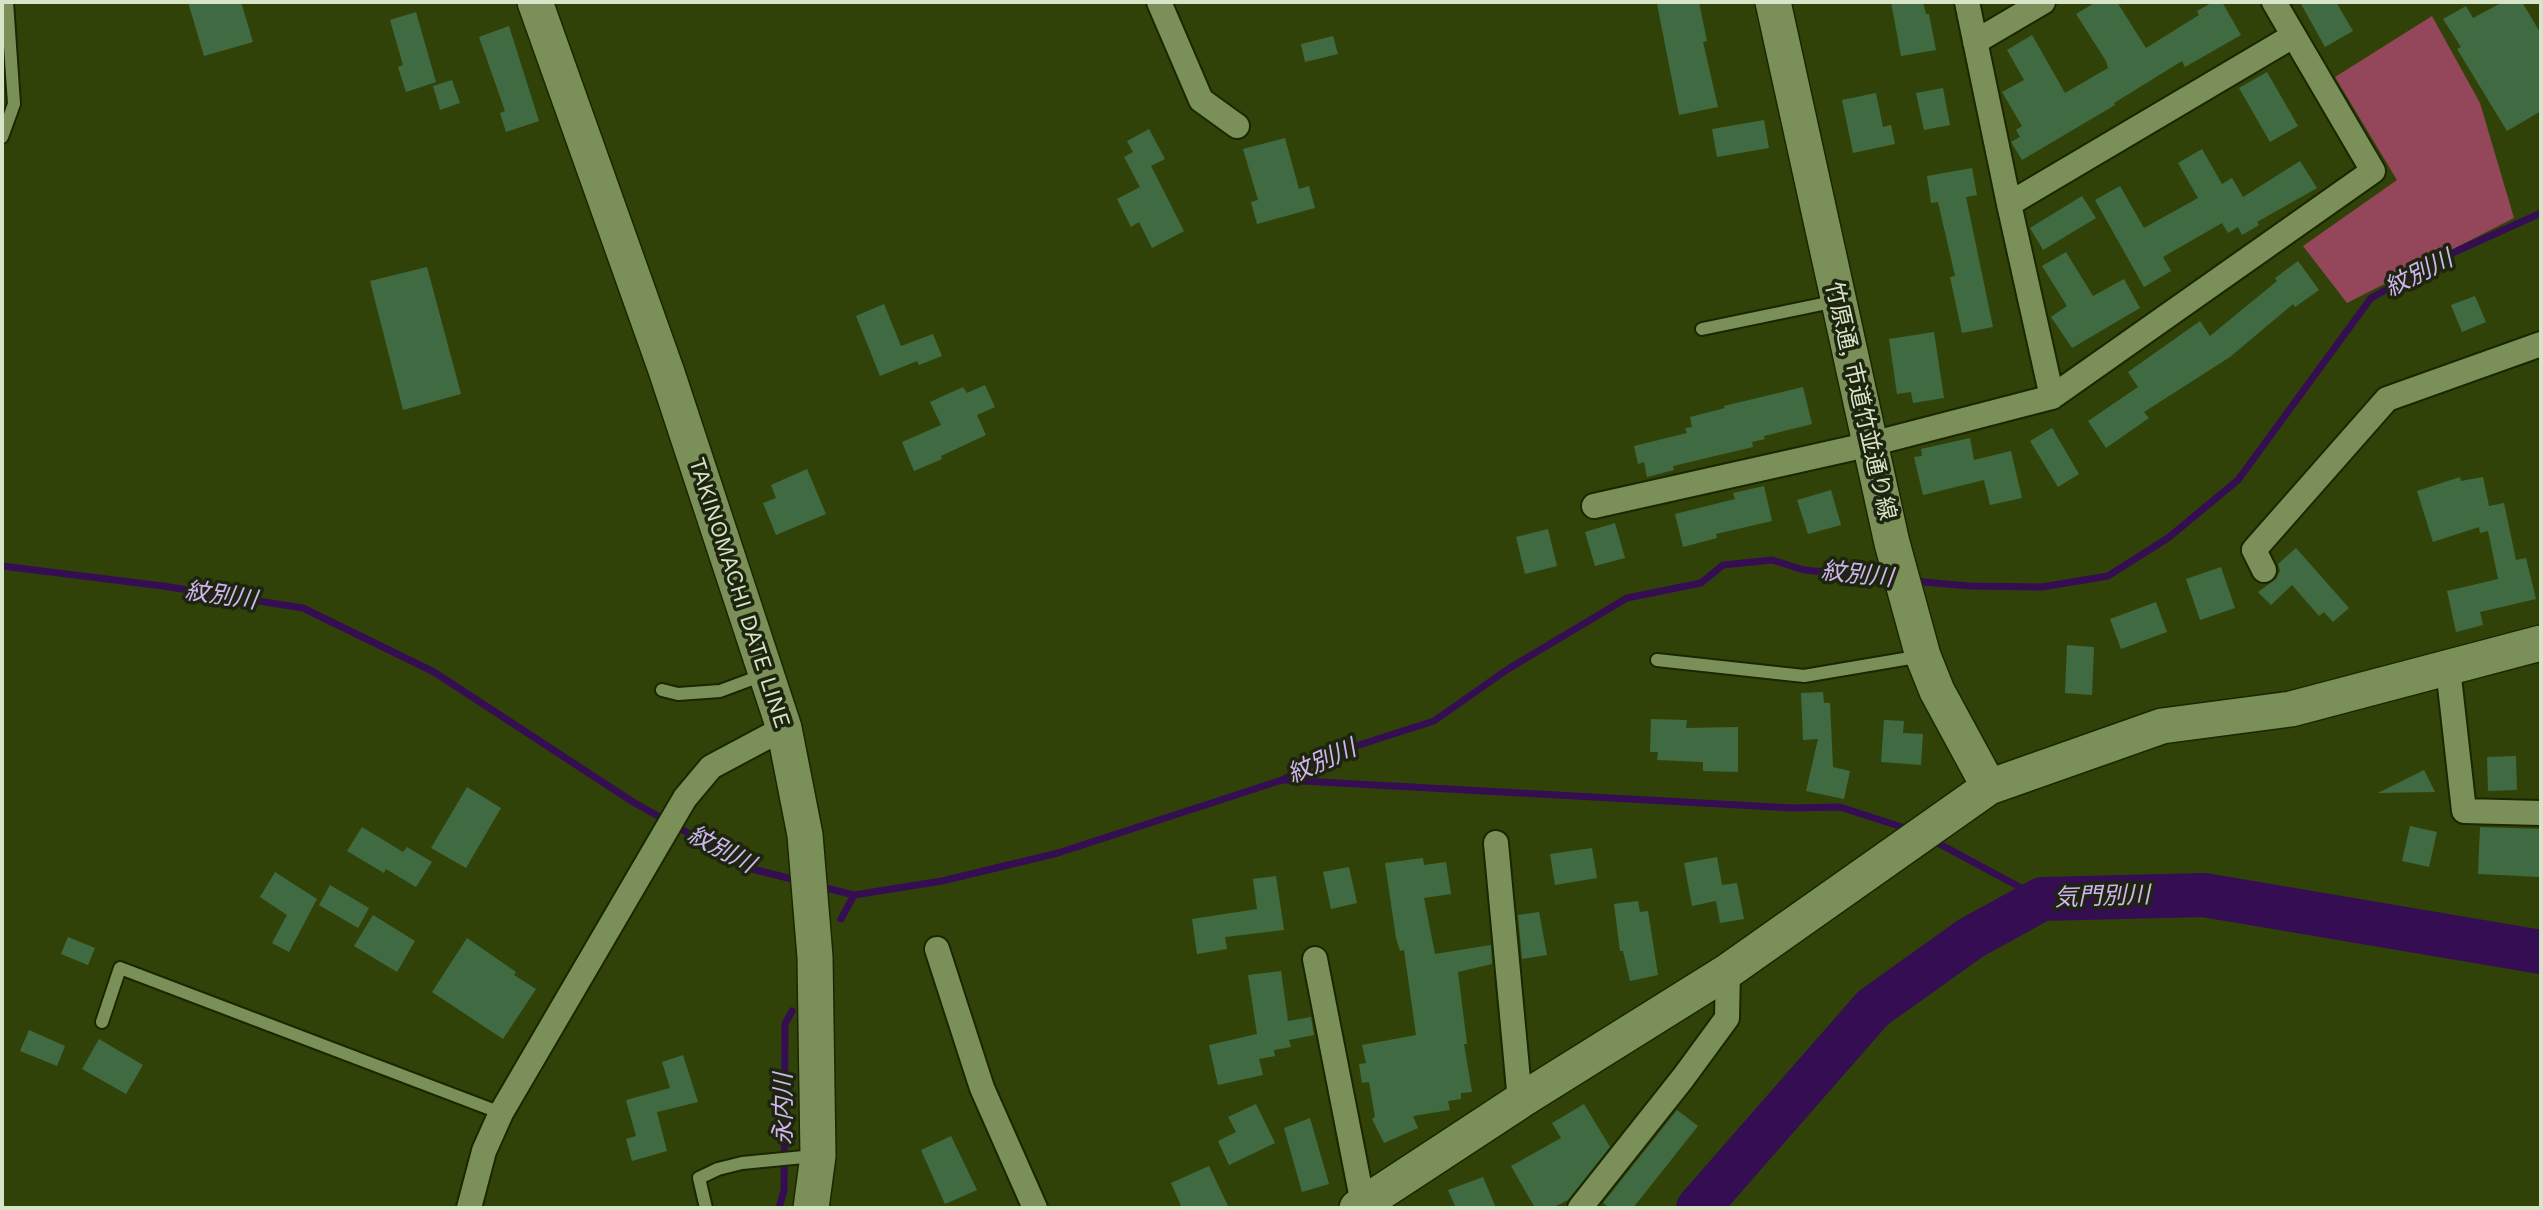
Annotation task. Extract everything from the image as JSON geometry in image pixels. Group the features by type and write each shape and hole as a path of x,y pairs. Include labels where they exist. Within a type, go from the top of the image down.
{"street":[{"name":"TAKINOMACHI DATE LINE","path":"535,2 666,370 784,728 805,835 815,957 818,1156 811,1208"},
{"path":"1159,2 1201,100 1237,126"},
{"name":"竹原通, 市道竹並通り線","path":"1773,2 1892,543 1923,656 1937,691 1989,787"},
{"path":"1967,2 2052,397"},
{"path":"1975,42 2043,2"},
{"path":"1594,506 1871,444 2052,397 2373,171 2274,2"},
{"path":"2009,204 2293,36"},
{"path":"2264,570 2254,550 2387,399 2541,344"},
{"path":"1315,960 1362,1207 1520,1101 1728,971 1989,787 2162,726 2291,709 2541,643"},
{"path":"2448,668 2464,811 2541,813"},
{"path":"468,1208 484,1151 501,1113 685,798 711,767 784,728"},
{"path":"1496,842 1520,1101"},
{"path":"937,949 982,1088 1035,1208"},
{"path":"1580,1208 1683,1079 1727,1018 1728,971"}],"lane":[{"path":"2,137 14,104 7,2"},
{"path":"1702,329 1837,301"},
{"path":"1657,660 1804,676 1923,656"},
{"path":"662,690 678,694 720,691 766,674"},
{"path":"102,1022 120,968 501,1113"},
{"path":"706,1208 699,1178 742,1163 818,1156"}],"shaded area":[{"path":"2432,16 2480,103 2514,218 2347,303 2303,246 2397,180 2335,77"}],"building":[{"path":"188,2 241,2 253,42 204,56"},
{"path":"1699,2 1707,41 1703,42 1718,107 1679,115 1657,4"},
{"path":"1891,2 1923,2 1926,14 1929,14 1936,50 1901,56"},
{"path":"2096,2 2117,2 2146,48 2199,15 2197,11 2213,2 2222,2 2241,35 2185,67 2182,61 2114,103 2115,105 2022,160 2011,142 2020,137 2016,130 2022,126 2002,92 2024,80 2007,50 2032,35 2065,93 2108,68 2076,14"},
{"path":"2300,2 2336,2 2353,31 2325,47"},
{"path":"2503,2 2522,2 2541,34 2541,111 2507,131 2457,49 2461,47 2443,19 2466,6 2473,18"},
{"path":"416,12 436,82 406,92 398,67 403,65 390,20"},
{"path":"509,26 539,121 506,132 500,113 505,111 479,37"},
{"path":"1333,36 1338,54 1305,62 1301,44"},
{"path":"2267,72 2298,126 2270,142 2239,88"},
{"path":"452,80 460,103 440,110 433,86"},
{"path":"1943,88 1950,125 1924,130 1916,93"},
{"path":"1876,93 1883,127 1891,125 1895,144 1853,153 1842,100"},
{"path":"1764,120 1769,148 1717,157 1712,129"},
{"path":"1149,129 1165,159 1151,166 1184,231 1152,248 1139,222 1131,227 1117,199 1140,187 1124,157 1133,152 1127,141"},
{"path":"1285,138 1299,189 1309,186 1315,208 1257,224 1251,202 1258,200 1243,149"},
{"path":"2202,149 2222,184 2232,178 2243,197 2300,161 2317,188 2257,222 2259,225 2242,235 2238,227 2228,233 2222,223 2163,257 2171,271 2144,287 2095,200 2120,186 2144,228 2198,198 2178,163"},
{"path":"1972,168 1977,195 1966,197 1993,327 1962,333 1950,277 1955,276 1938,202 1931,203 1927,176"},
{"path":"2082,196 2096,218 2043,250 2030,228"},
{"path":"2066,252 2093,296 2124,279 2140,308 2072,348 2051,317 2067,306 2042,266"},
{"path":"2298,261 2319,290 2295,307 2293,304 2230,357 2144,412 2149,418 2106,448 2088,421 2138,387 2128,372 2200,321 2210,336"},
{"path":"427,267 461,394 403,410 370,281"},
{"path":"2475,296 2486,322 2462,332 2451,305"},
{"path":"884,304 901,346 933,334 942,356 919,365 917,361 880,376 856,316"},
{"path":"1934,332 1944,398 1913,403 1911,392 1897,394 1889,339"},
{"path":"985,385 995,407 977,415 986,435 914,471 902,442 941,425 930,402 963,387 967,393"},
{"path":"1803,387 1812,424 1764,436 1765,439 1752,442 1753,447 1673,466 1674,470 1647,477 1644,462 1638,464 1634,446 1687,433 1685,428 1692,427 1690,417"},
{"path":"2052,428 2079,474 2058,487 2030,441"},
{"path":"1970,438 1974,460 2011,451 2022,498 1990,505 1984,480 1923,495 1914,457 1922,456 1921,449"},
{"path":"807,469 826,514 776,535 763,503 776,498 771,485"},
{"path":"2460,477 2461,481 2483,477 2489,506 2504,503 2516,560 2526,558 2536,599 2480,612 2483,625 2456,632 2447,591 2498,579 2488,531 2480,533 2479,527 2433,542 2417,491"},
{"path":"1764,486 1772,521 1716,534 1717,538 1683,547 1675,514 1735,499 1733,493"},
{"path":"1831,490 1841,525 1808,534 1797,500"},
{"path":"1615,523 1625,558 1595,566 1585,532"},
{"path":"1548,529 1557,566 1525,574 1516,537"},
{"path":"2296,548 2349,608 2333,622 2324,612 2319,616 2292,585 2271,605 2258,592 2276,579 2280,571 2278,564"},
{"path":"2221,567 2235,608 2200,620 2186,579"},
{"path":"2156,602 2167,632 2121,649 2110,619"},
{"path":"2067,645 2094,647 2092,695 2065,693"},
{"path":"1823,692 1824,703 1830,703 1833,767 1850,771 1844,799 1806,791 1818,739 1803,740 1801,693"},
{"path":"1651,719 1687,720 1686,728 1738,727 1738,772 1703,771 1703,762 1657,760 1658,752 1650,752"},
{"path":"1884,720 1904,721 1903,733 1923,734 1921,765 1881,762"},
{"path":"2516,756 2517,790 2488,791 2487,757"},
{"path":"2424,770 2435,792 2378,793"},
{"path":"467,787 501,808 466,868 431,848"},
{"path":"2410,826 2437,832 2429,867 2402,861"},
{"path":"362,827 403,852 407,847 432,862 416,887 386,869 384,873 347,851"},
{"path":"2480,827 2541,829 2541,877 2478,874"},
{"path":"1592,848 1597,878 1555,885 1550,854"},
{"path":"1717,857 1722,885 1737,883 1744,919 1720,923 1716,901 1692,906 1684,863"},
{"path":"1423,858 1424,865 1446,862 1451,894 1424,898 1435,954 1491,945 1492,964 1458,972 1467,1044 1464,1044 1472,1092 1461,1093 1461,1099 1448,1101 1450,1110 1413,1116 1418,1128 1384,1143 1372,1119 1375,1117 1369,1082 1362,1083 1359,1064 1366,1063 1362,1045 1416,1035 1404,950 1400,951 1396,938 1385,863"},
{"path":"1349,867 1357,903 1331,909 1323,872"},
{"path":"275,872 317,899 289,952 272,943 287,915 260,897"},
{"path":"1276,876 1284,930 1225,937 1227,949 1197,954 1192,919 1257,909 1253,879"},
{"path":"330,885 369,908 358,928 319,905"},
{"path":"1638,901 1640,912 1648,911 1658,975 1630,981 1623,951 1620,951 1614,904"},
{"path":"1539,912 1547,955 1522,959 1518,915"},
{"path":"373,915 415,941 397,972 354,946"},
{"path":"68,937 95,948 88,965 61,954"},
{"path":"467,938 536,989 503,1039 432,992"},
{"path":"1281,971 1288,1021 1311,1017 1314,1035 1289,1040 1291,1047 1274,1050 1275,1056 1259,1059 1263,1075 1218,1085 1209,1045 1257,1034 1248,975"},
{"path":"29,1030 65,1046 57,1066 20,1051"},
{"path":"99,1039 143,1065 126,1094 82,1069"},
{"path":"683,1055 698,1102 657,1112 667,1151 632,1161 626,1139 636,1136 626,1100 670,1088 662,1062"},
{"path":"1256,1104 1275,1143 1229,1165 1218,1141 1236,1132 1228,1117"},
{"path":"1584,1104 1610,1147 1568,1200 1552,1208 1535,1208 1511,1166 1561,1138 1552,1123"},
{"path":"1677,1110 1698,1126 1633,1208 1610,1208 1603,1203"},
{"path":"1310,1118 1329,1184 1302,1192 1284,1128"},
{"path":"951,1136 977,1190 945,1204 921,1150"},
{"path":"1209,1166 1229,1208 1182,1208 1171,1183"},
{"path":"1483,1177 1496,1208 1456,1208 1448,1190"}],"waterway":[{"name":"紋別川","path":"1913,581 1969,586 2042,587 2108,576 2168,538 2238,480 2371,298 2457,251 2541,213"},
{"name":"紋別川","path":"818,886 854,895 942,881 1058,853 1282,780 1334,753 1434,721 1508,669 1627,598 1701,583 1723,565 1772,560 1804,570 1891,578"},
{"name":"紋別川","path":"2,566 163,586 303,608 434,672 633,802 752,869 800,881"},
{"path":"1284,780 1793,808 1840,807 1908,829"},
{"path":"1932,840 2042,899"},
{"name":"永内川","path":"841,919 854,895"},
{"name":"気門別川","path":"1698,1208 1873,1008 1971,938 2042,899 2204,895 2541,952"},
{"name":"永内川","path":"779,1208 784,1191 785,1024 792,1011"}]}
